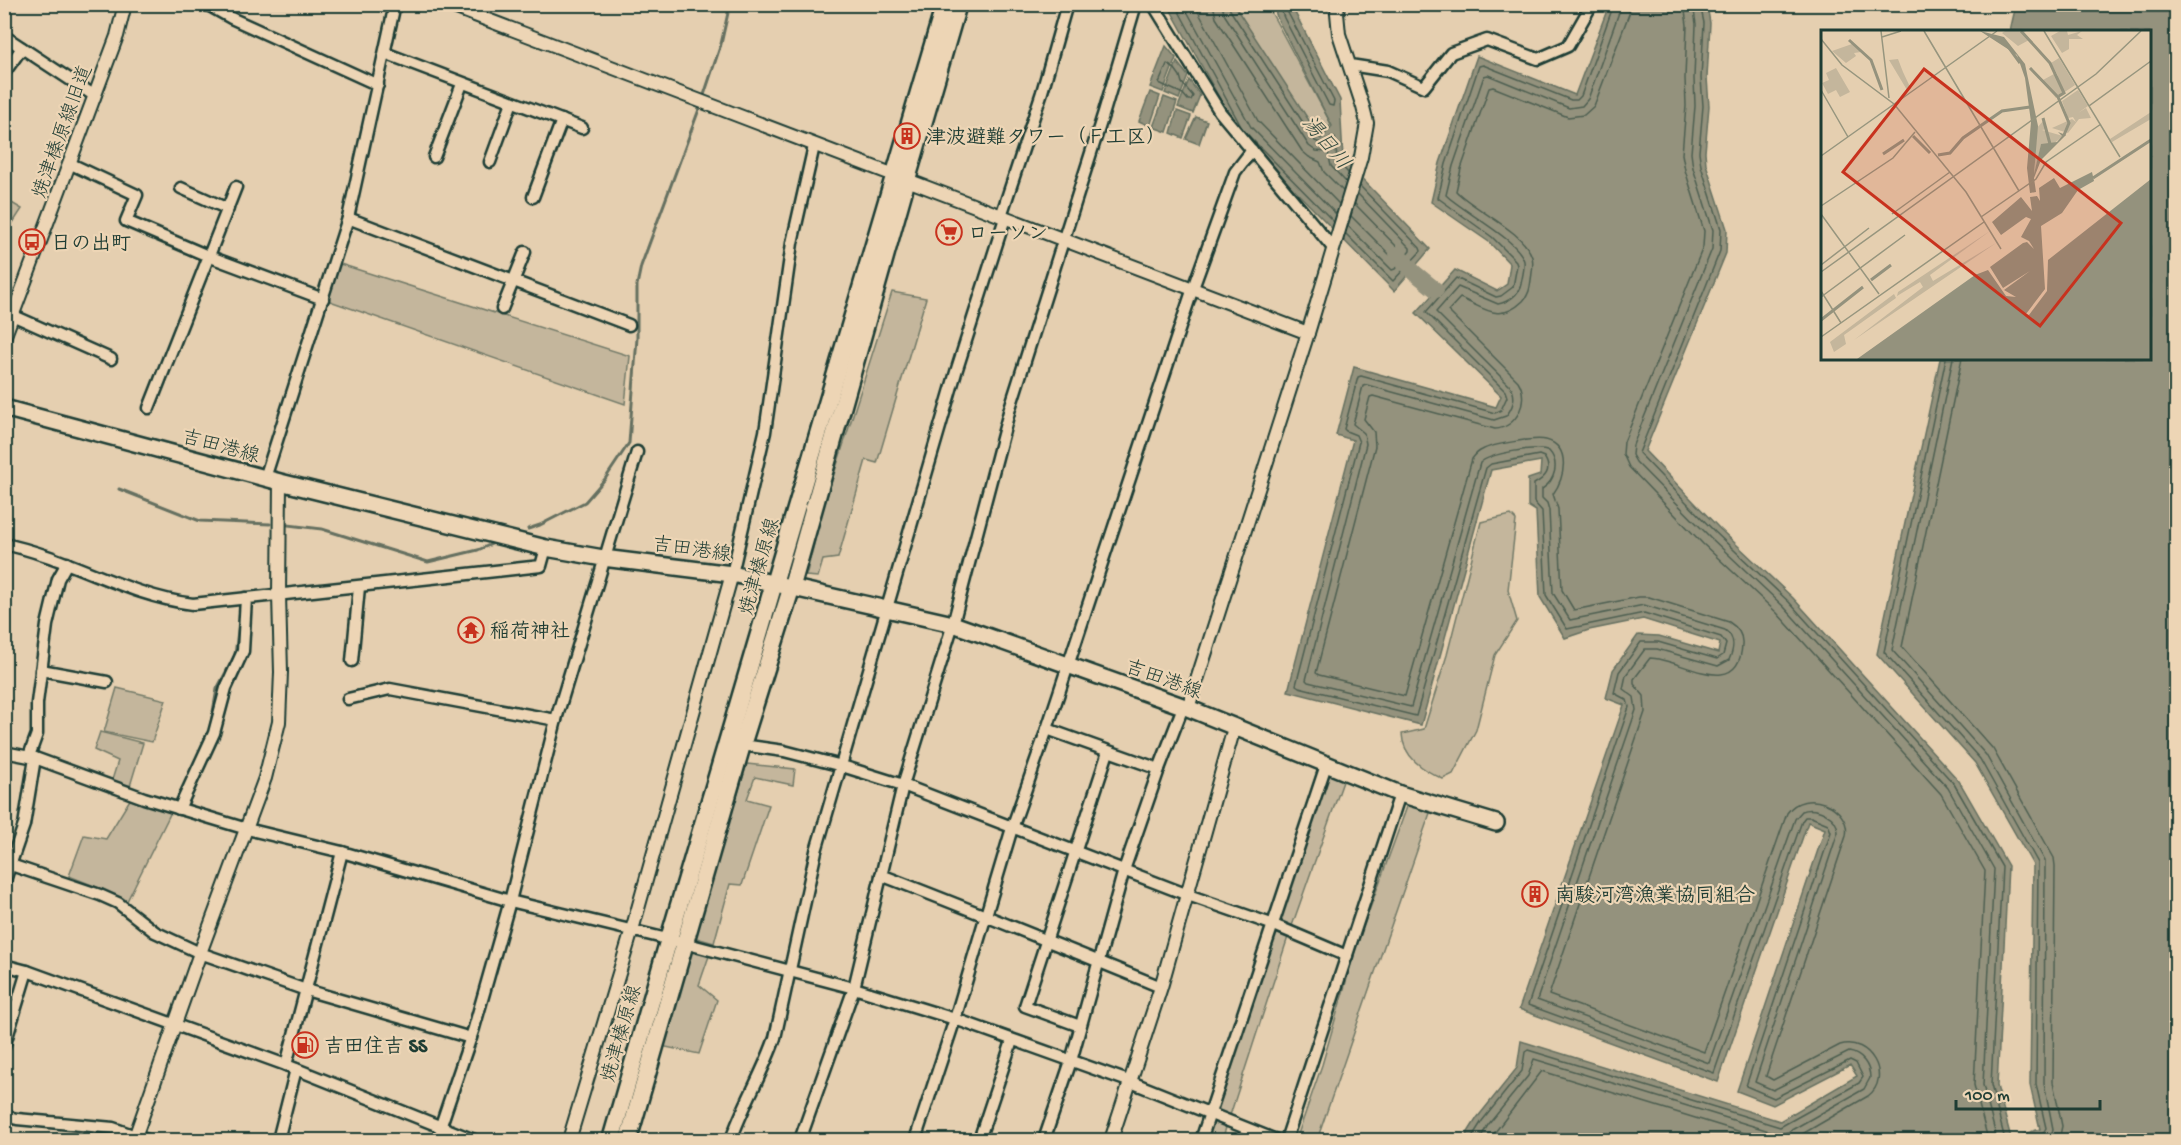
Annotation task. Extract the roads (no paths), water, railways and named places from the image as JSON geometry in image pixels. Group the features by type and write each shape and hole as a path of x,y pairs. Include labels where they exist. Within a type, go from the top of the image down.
{"main road":[{"name":"焼津榛原線","path":"611,1140 791,589 945,4"},
{"name":"焼津榛原線","path":"628,1140 676,941 774,585 901,177 958,4"},
{"name":"吉田港線","path":"4,408 272,480 546,548 603,558 732,574 953,624 1185,707 1400,794 1496,823"}],"street":[{"name":"焼津榛原線旧道","path":"4,338 71,164 117,36 125,4"},
{"path":"206,4 231,18 378,85"},
{"path":"135,1138 265,778 279,722 281,672 279,595 272,480 348,218 395,4"},
{"path":"446,4 1308,333"},
{"path":"730,1140 765,1066 775,1038 816,851 956,372 1067,4"},
{"path":"800,1140 854,988 903,785 953,624 1010,408 1136,4"},
{"path":"1153,4 1220,112 1333,246"},
{"path":"1044,1140 1071,1061 1124,870 1185,707 1308,333 1361,156 1367,123 1340,34 1338,4"},
{"path":"1350,65 1388,71 1424,87 1451,53 1487,40 1538,59 1568,46 1592,4"},
{"path":"4,36 95,96"},
{"path":"4,73 22,48"},
{"path":"385,53 582,128"},
{"path":"434,158 462,84"},
{"path":"490,162 512,102"},
{"path":"532,196 562,120"},
{"path":"569,1140 632,930 732,574 765,432 792,243 814,146"},
{"path":"915,1140 955,1019 1012,828 1193,288 1235,172 1252,150"},
{"path":"71,164 136,195 126,221 208,256 323,299"},
{"path":"149,408 236,187"},
{"path":"181,188 228,209"},
{"path":"348,218 628,325"},
{"path":"502,309 525,252"},
{"path":"12,315 111,359"},
{"path":"440,1128 471,1038 510,901 556,720 603,558 637,452"},
{"path":"4,544 32,549 169,601 193,604 541,566 546,548"},
{"path":"4,883 24,825 37,734 37,703 47,625 58,579 67,563"},
{"path":"352,660 359,587"},
{"path":"179,809 214,733 226,688 243,651 246,598"},
{"path":"41,670 106,682"},
{"path":"348,699 390,689 556,720"},
{"path":"1111,1140 1161,987 1234,728"},
{"path":"1047,729 1160,770"},
{"path":"741,745 784,751 903,785 1188,895 1274,925 1347,956"},
{"path":"4,752 32,757 144,798 246,829 342,852 510,901 791,970 854,988 955,1019 1131,1082 1276,1140"},
{"path":"1080,1026 1025,1006 1108,752"},
{"path":"1201,1140 1326,765"},
{"path":"1286,1140 1400,794"},
{"path":"278,1140 306,990 342,852"},
{"path":"11,865 118,903 155,932 200,953 306,990 471,1038"},
{"path":"881,875 986,915 1046,942 1161,987"},
{"path":"4,965 27,971 291,1067 474,1140"},
{"path":"4,1047 27,971"},
{"path":"979,1140 1012,1041"},
{"path":"4,1116 113,1128 135,1138 147,1140"}],"water":[{"path":"1168,5 1234,5 1321,139 1332,126 1278,20 1273,5 1291,5 1340,100 1343,159 1430,249 1394,291 1240,135"},
{"path":"1609,5 1707,5 1710,23 1707,78 1709,106 1705,152 1706,164 1727,229 1726,253 1645,451 1719,528 1793,598 1959,781 2008,866 1997,1086 2011,1138 2040,1129 2030,1085 2033,865 1975,763 1877,654 1940,360 2151,360 2151,30 2010,30 2016,5 2176,5 2176,1140 1463,1140 1477,1118 1517,1068 1521,1041 1780,1121 1857,1076 1850,1065 1773,1105 1737,1091 1825,829 1808,822 1718,1082 1519,1009 1624,705 1606,698 1613,670 1638,635 1659,636 1718,653 1720,643 1643,619 1589,630 1565,638 1540,597 1536,511 1528,506 1528,479 1540,475 1541,461 1491,470 1421,725 1288,691 1353,440 1336,435 1354,367 1496,407 1501,396 1416,313 1455,270 1497,291 1507,284 1510,264 1489,242 1431,202 1440,163 1477,56 1575,95"},
{"path":"1166,46 1176,58 1163,92 1150,87"},
{"path":"1177,62 1188,76 1179,99 1165,93"},
{"path":"1189,80 1200,95 1193,113 1178,107"},
{"path":"1150,92 1160,96 1150,126 1139,121"},
{"path":"1164,97 1177,102 1167,132 1153,127"},
{"path":"1177,111 1191,116 1183,138 1171,133"},
{"path":"1196,117 1207,121 1199,144 1186,139"}],"waterway":[{"path":"703,98 721,44 730,4"},
{"path":"528,529 585,502 605,479 629,443 637,338 637,285 641,266 701,104"},
{"path":"1244,168 1253,161"},
{"name":"湯日川","path":"1397,254 1436,290"},
{"path":"119,489 200,521 270,524"},
{"path":"288,525 322,529 428,562 478,550 494,543"},
{"path":"210,729 217,689 235,655 240,615"}],"place":[{"name":"津波避難タワー（Ｆ工区）","path":"907,136"},
{"name":"ローソン","path":"949,232"},
{"name":"日の出町","path":"32,242"},
{"name":"稲荷神社","path":"471,630"},
{"name":"南駿河湾漁業協同組合","path":"1535,894"},
{"name":"吉田住吉 SS","path":"305,1045"}]}
